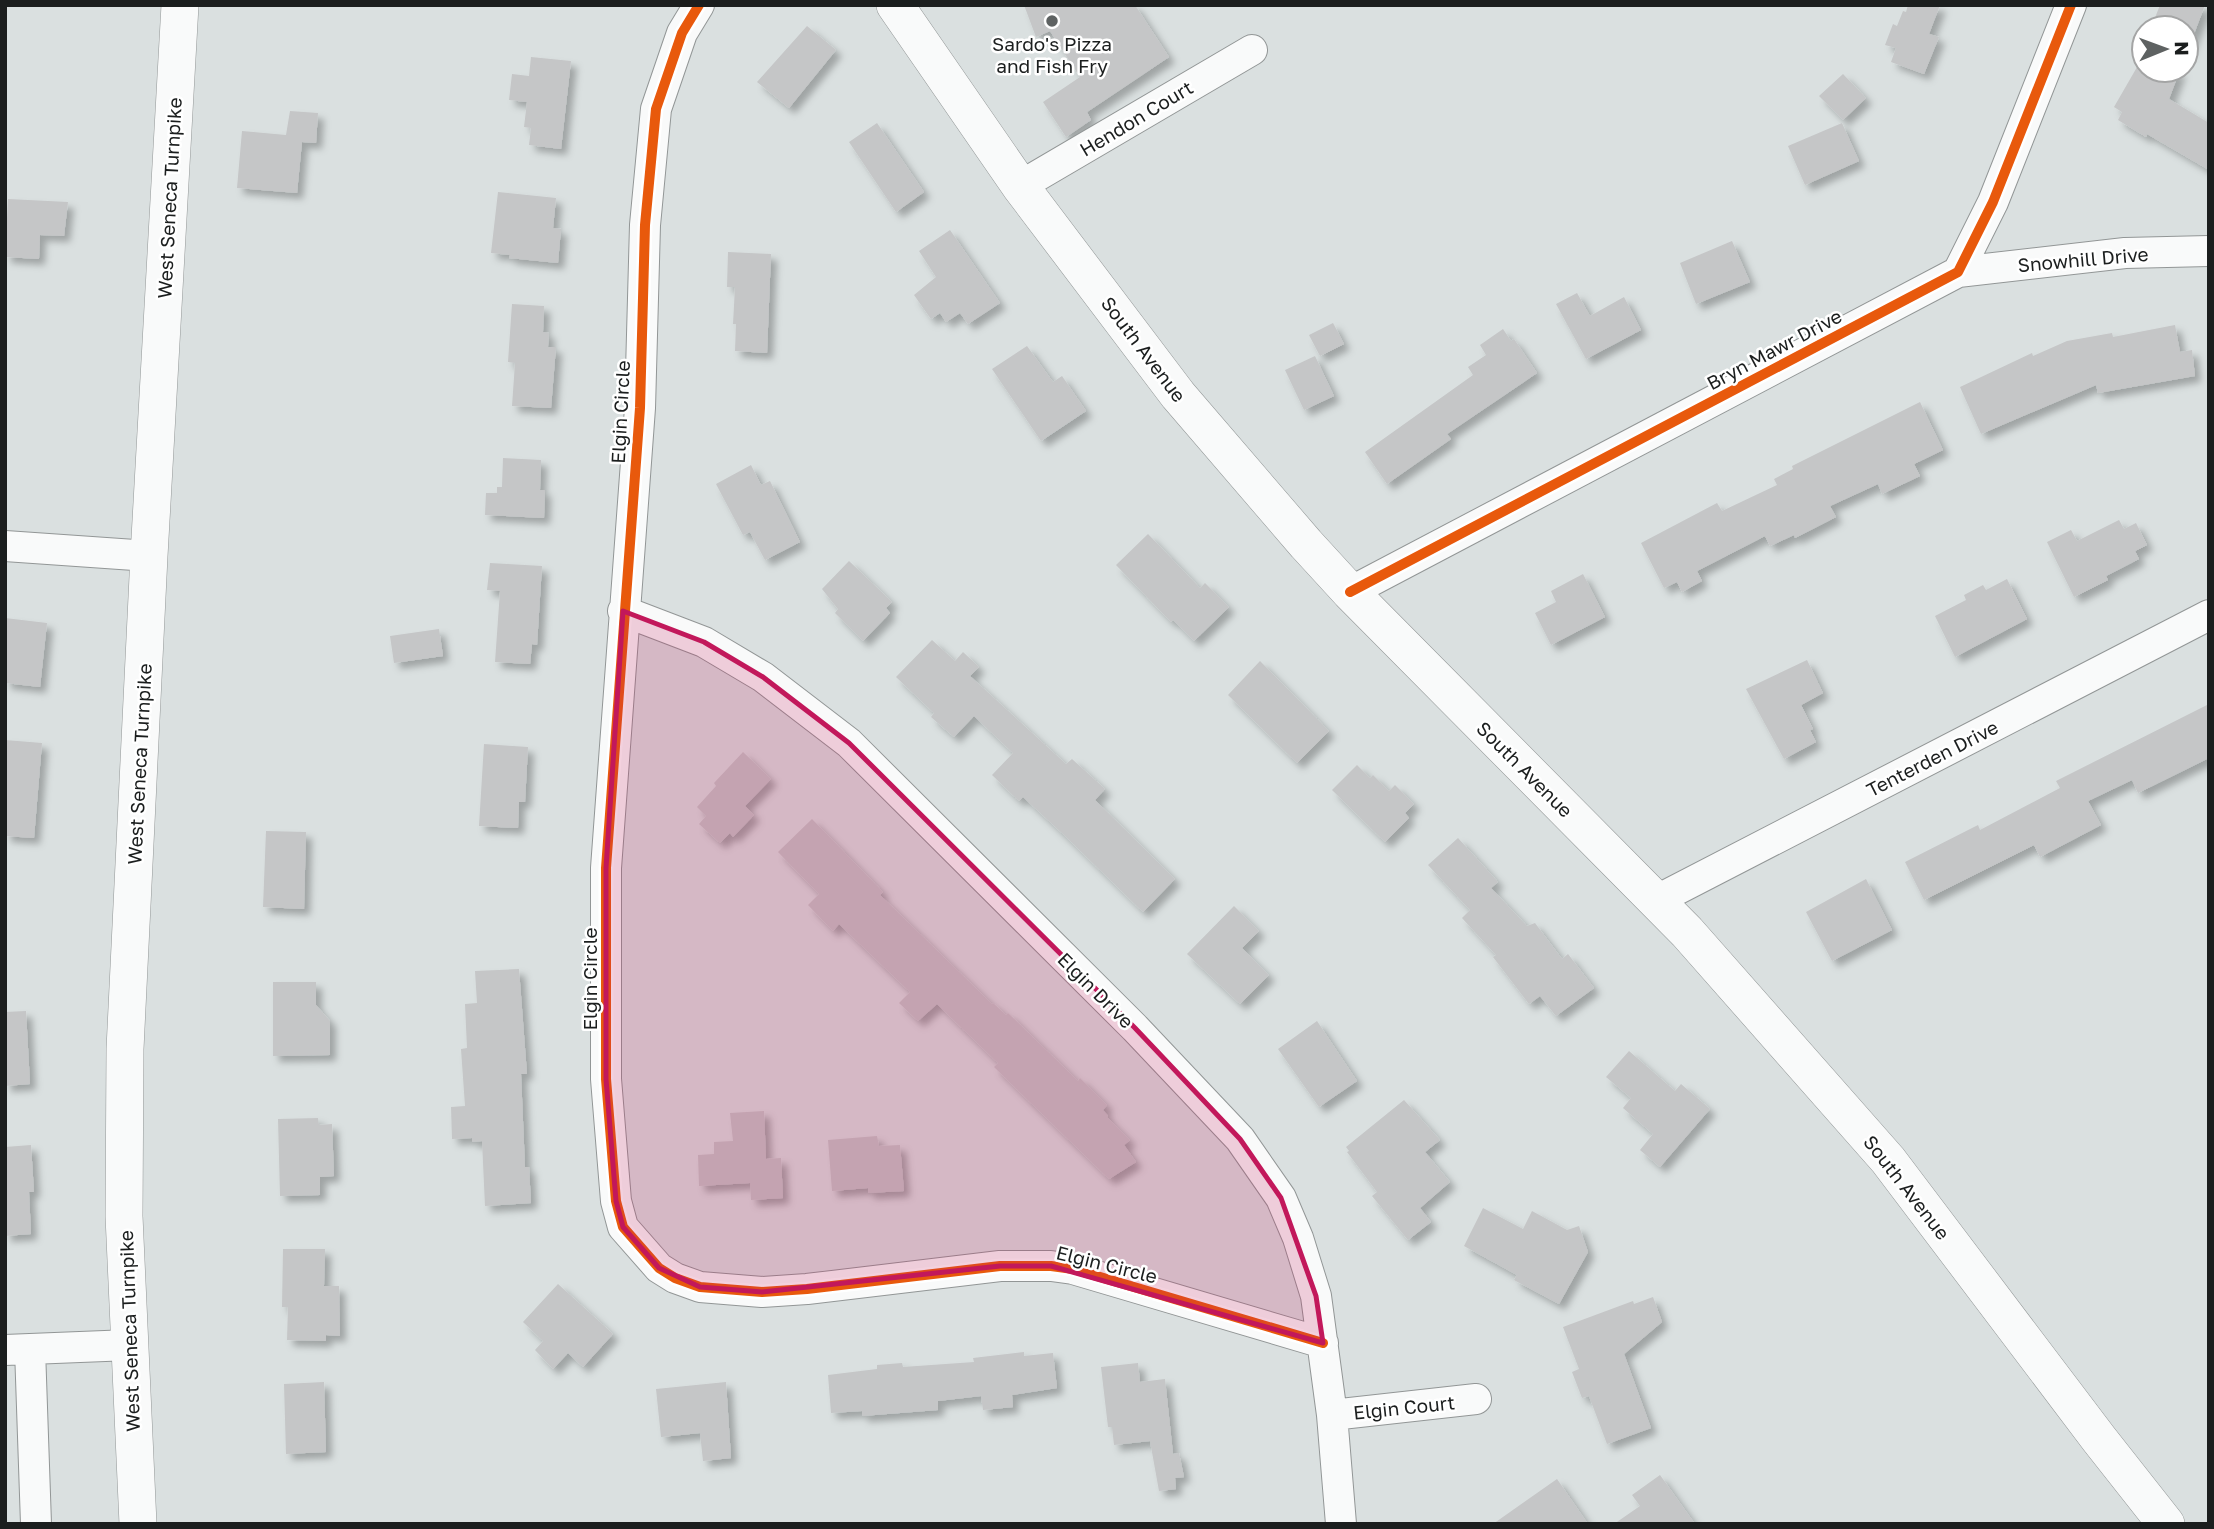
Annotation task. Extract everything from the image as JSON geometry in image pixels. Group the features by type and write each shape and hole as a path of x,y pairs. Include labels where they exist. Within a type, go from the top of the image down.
{"main road":[{"name":"West Seneca Turnpike","path":"138,1524 124,1216 125,1049 180,5"},
{"name":"South Avenue","path":"895,5 1020,186 1178,395 1350,592 1687,932 1888,1160 2166,1524"}],"street":[{"name":"Elgin Circle","path":"699,5 682,33 656,109 645,225 640,408 606,868 606,1079 616,1201 623,1227 659,1268 675,1278 700,1287 762,1292 1000,1266 1052,1266 1073,1269 1323,1343"},
{"path":"1958,272 1993,202 2071,5"},
{"name":"Hendon Court","path":"1020,186 1252,50"},
{"name":"Snowhill Drive","path":"1958,272 2125,253 2209,251"},
{"name":"Bryn Mawr Drive","path":"1350,592 1958,272"},
{"path":"5,546 149,556"},
{"name":"Elgin Drive","path":"623,611 704,642 763,677 849,743 1135,1028 1240,1139 1281,1198 1298,1238 1316,1296 1332,1415 1341,1524"},
{"name":"Tenterden Drive","path":"1656,901 2209,615"},
{"path":"36,1524 18,1349 130,1345"},
{"name":"Elgin Court","path":"1332,1415 1476,1399"}],"highlighted area":[{"path":"623,611 704,642 763,677 849,743 1135,1028 1240,1139 1281,1198 1316,1296 1323,1343 1051,1266 1000,1266 762,1292 700,1287 659,1268 623,1227 616,1201 606,1079 606,868"}],"building":[{"path":"1024,5 1135,5 1169,57 1087,112 1091,120 1066,137 1043,102 1080,77 1050,31 1036,37"},
{"path":"1908,5 1940,5 1929,34 1939,37 1924,74 1891,62 1896,48 1885,45 1893,24 1897,26"},
{"path":"2160,5 2205,5 2200,18 2200,14 2156,14"},
{"path":"807,26 836,50 789,108 757,82"},
{"path":"531,57 571,61 561,149 529,145 531,128 524,127 527,102 509,100 512,74 529,76"},
{"path":"1843,74 1866,98 1843,120 1819,96"},
{"path":"2130,79 2130,84 2175,84 2169,99 2209,123 2209,170 2118,120 2122,112 2114,107"},
{"path":"290,111 318,113 316,143 302,142 297,193 237,188 242,131 286,135"},
{"path":"877,123 924,192 896,212 849,142"},
{"path":"1842,123 1859,161 1805,185 1788,146"},
{"path":"498,192 556,198 553,228 561,229 558,263 509,258 510,255 491,253"},
{"path":"8,199 68,202 64,236 40,235 39,259 5,257"},
{"path":"950,230 1000,303 968,324 960,313 946,322 940,313 931,319 914,295 936,277 919,251"},
{"path":"1732,241 1750,282 1696,304 1680,263"},
{"path":"728,252 771,254 767,353 735,351 735,287 727,287"},
{"path":"1577,293 1590,316 1624,297 1641,330 1586,359 1556,304"},
{"path":"512,304 544,306 543,332 549,333 548,347 556,347 551,408 512,406 515,363 508,362"},
{"path":"1333,323 1344,344 1320,356 1309,335"},
{"path":"2175,325 2180,352 2192,350 2195,376 2098,393 2096,385 1981,434 1960,387 2032,353 2033,356 2067,341 2112,333 2113,337"},
{"path":"1503,329 1511,341 1514,339 1537,373 1447,434 1451,439 1387,484 1365,452 1473,375 1468,367 1486,355 1480,345"},
{"path":"1027,346 1053,382 1062,376 1086,411 1041,441 992,369"},
{"path":"1315,356 1334,396 1304,410 1285,370"},
{"path":"1920,402 1943,450 1914,464 1920,476 1882,494 1878,484 1830,506 1836,517 1795,538 1794,535 1770,546 1765,536 1697,571 1702,581 1682,592 1677,582 1664,588 1641,543 1717,503 1722,511 1777,485 1774,479 1793,469 1792,466"},
{"path":"503,458 541,460 540,490 545,490 544,518 485,515 486,493 497,493 497,487 502,487"},
{"path":"751,465 761,485 770,481 800,542 765,560 750,532 743,535 716,484"},
{"path":"2119,520 2124,529 2136,523 2147,545 2135,551 2139,559 2106,576 2108,580 2074,597 2047,542 2071,530 2077,541"},
{"path":"1148,534 1200,588 1205,583 1229,607 1194,641 1173,620 1171,622 1116,565"},
{"path":"849,561 892,602 886,608 890,613 863,641 835,613 838,609 822,589"},
{"path":"490,563 542,566 537,645 532,644 530,664 495,662 500,591 487,590"},
{"path":"1583,574 1605,617 1551,645 1535,613 1556,602 1551,591"},
{"path":"2007,579 2027,619 1955,657 1935,616 1966,600 1964,595 1983,585 1986,590"},
{"path":"5,618 47,623 40,687 5,683"},
{"path":"439,629 443,656 394,663 390,636"},
{"path":"932,640 955,661 963,652 979,667 970,676 1066,764 1072,759 1105,789 1095,800 1175,879 1143,912 1023,797 1019,801 992,775 1013,753 974,716 954,737 931,717 934,713 896,677"},
{"path":"1807,660 1823,693 1801,705 1813,729 1810,730 1816,742 1784,759 1746,689"},
{"path":"1260,661 1329,731 1297,763 1228,695"},
{"path":"2209,704 2209,758 2138,793 2132,780 2088,801 2101,825 2040,857 2034,845 1924,900 1905,862 1978,825 1980,830 2060,788 2056,781"},
{"path":"5,740 42,743 34,838 5,836"},
{"path":"484,744 528,747 525,802 519,802 518,828 479,826"},
{"path":"743,752 771,779 745,806 754,815 733,837 730,833 720,843 699,824 706,816 697,807 716,786 714,783"},
{"path":"1357,765 1370,778 1373,775 1389,791 1395,785 1414,804 1405,813 1409,818 1385,842 1332,790"},
{"path":"812,819 883,892 880,895 992,1004 1006,1015 1008,1013 1078,1081 1080,1078 1107,1105 1103,1110 1130,1140 1124,1145 1136,1162 1109,1179 994,1067 998,1063 937,1004 918,1021 899,1003 910,992 839,924 833,931 808,905 819,894 778,852"},
{"path":"266,831 306,832 304,909 263,907"},
{"path":"1458,838 1498,882 1491,888 1527,926 1535,923 1562,959 1568,954 1594,988 1556,1016 1540,996 1529,1004 1493,957 1496,955 1462,918 1470,910 1428,865"},
{"path":"1866,879 1892,930 1832,961 1806,912"},
{"path":"1234,906 1259,931 1242,948 1269,975 1240,1004 1187,954"},
{"path":"519,969 527,1074 521,1074 525,1167 529,1167 531,1203 485,1206 482,1141 472,1142 472,1138 452,1139 451,1107 465,1106 461,1049 467,1048 465,1004 477,1003 475,971"},
{"path":"273,982 316,982 316,1005 330,1021 330,1055 273,1056"},
{"path":"26,1011 30,1084 5,1086 5,1012"},
{"path":"1317,1021 1357,1081 1319,1107 1278,1049"},
{"path":"1629,1051 1675,1091 1681,1084 1710,1109 1660,1167 1640,1150 1653,1134 1623,1108 1631,1098 1606,1077"},
{"path":"1404,1100 1440,1140 1425,1152 1450,1182 1420,1208 1431,1222 1408,1240 1372,1196 1377,1192 1346,1147"},
{"path":"764,1111 766,1159 781,1158 783,1198 751,1200 750,1183 699,1186 698,1155 714,1154 714,1142 733,1141 730,1113"},
{"path":"318,1118 319,1125 332,1124 334,1176 320,1177 320,1195 280,1196 278,1119"},
{"path":"877,1136 879,1146 900,1145 904,1191 868,1193 868,1188 832,1191 828,1140"},
{"path":"31,1145 34,1192 29,1192 31,1234 5,1236 5,1147"},
{"path":"1483,1208 1523,1229 1532,1211 1567,1230 1579,1226 1588,1252 1559,1304 1514,1280 1517,1275 1464,1246"},
{"path":"283,1249 325,1249 324,1286 339,1286 340,1336 326,1335 326,1341 287,1340 288,1307 282,1307"},
{"path":"558,1284 613,1334 583,1367 568,1353 553,1369 535,1350 543,1341 523,1322"},
{"path":"1653,1297 1662,1322 1624,1354 1651,1428 1607,1444 1589,1396 1582,1398 1572,1372 1579,1369 1563,1327 1633,1301 1634,1304"},
{"path":"1024,1352 1024,1356 1053,1353 1057,1388 1012,1395 1013,1407 983,1410 981,1396 938,1401 938,1410 862,1416 862,1411 831,1413 828,1375 877,1369 877,1365 902,1363 903,1367 974,1362 973,1358"},
{"path":"1138,1363 1140,1382 1165,1379 1173,1454 1179,1453 1184,1477 1175,1478 1176,1489 1159,1491 1150,1441 1114,1445 1112,1427 1108,1427 1101,1367"},
{"path":"324,1382 326,1452 286,1454 284,1384"},
{"path":"726,1382 731,1458 703,1461 700,1433 661,1437 656,1389"},
{"path":"1660,1475 1695,1524 1614,1524 1640,1506 1632,1495"},
{"path":"1557,1479 1588,1524 1493,1524"}],"cycle path":[{"path":"699,5 682,33 656,109 645,225 640,408 606,868 606,1079 616,1201 623,1227 659,1268 675,1278 700,1287 762,1292 1000,1266 1051,1266 1073,1269 1323,1343"},
{"path":"1350,592 1958,272 1993,202 2071,5"}],"place":[{"name":"Sardo's Pizza and Fish Fry","path":"1052,21"}]}
